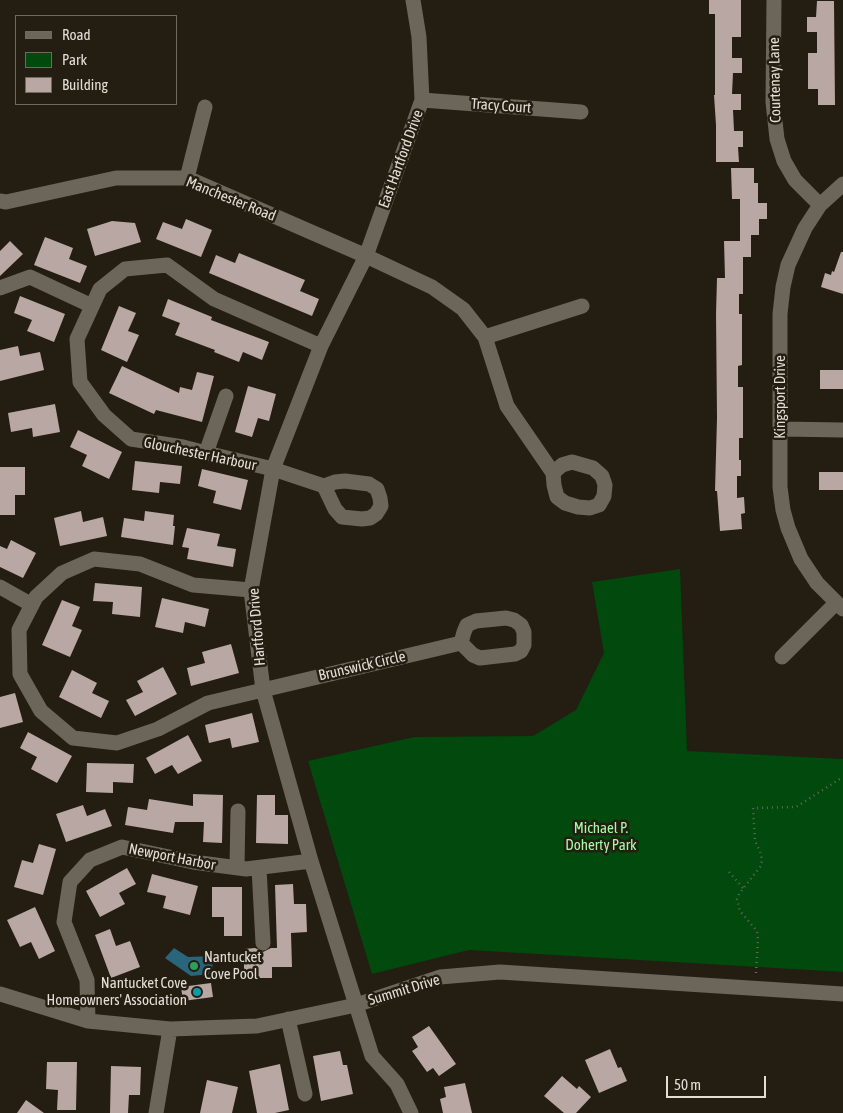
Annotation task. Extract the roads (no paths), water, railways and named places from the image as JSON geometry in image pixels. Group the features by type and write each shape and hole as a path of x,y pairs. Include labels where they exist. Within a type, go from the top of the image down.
{"street":[{"name":"East Hartford Drive","path":"366,256 422,100 419,37 413,0"},
{"name":"Courtenay Lane","path":"774,0 773,102 777,139 784,161 795,180 820,205"},
{"name":"Tracy Court","path":"422,100 581,112"},
{"path":"187,178 205,108"},
{"name":"Manchester Road","path":"0,201 6,202 116,178 187,178 432,287 463,309 485,337"},
{"name":"Kingsport Drive","path":"839,606 817,583 801,559 788,528 781,493 780,314 788,265 805,228 820,205 843,184"},
{"name":"Hartford Drive","path":"366,256 321,346 273,469 251,590 263,690 311,861 372,1056 397,1084 411,1113"},
{"name":"Glouchester Harbour","path":"321,346 214,299 167,265 125,269 100,289 77,339 80,382 104,415 130,439 182,447 273,469 324,486"},
{"path":"0,288 30,277 92,306"},
{"path":"553,473 507,406 485,337 582,306"},
{"path":"206,453 226,396"},
{"path":"781,429 843,430"},
{"name":"Brunswick Circle","path":"251,590 193,585 140,564 94,559 62,573 36,597 19,630 20,674 41,711 73,738 117,743 158,729 208,703 461,643"},
{"path":"0,587 32,605"},
{"path":"782,658 839,606"},
{"path":"237,868 238,811"},
{"name":"Newport Harbor","path":"88,1021 87,980 64,922 70,882 90,860 122,847 193,862 246,869 311,861"},
{"path":"259,868 263,943"},
{"name":"Summit Drive","path":"0,994 88,1021 170,1029 257,1026 356,1005 440,977 500,972 843,994"},
{"path":"288,1019 305,1094"},
{"path":"156,1113 170,1029"}],"water":[{"name":"Nantucket Cove Pool","path":"174,948 188,957 213,956 212,974 191,976 165,958"}],"place":[{"name":"Nantucket Cove Pool","path":"194,966"},
{"name":"Nantucket Cove Homeowners' Association","path":"197,992"}],"park label":[{"name":"Michael P. Doherty Park","path":"601,836"}]}
